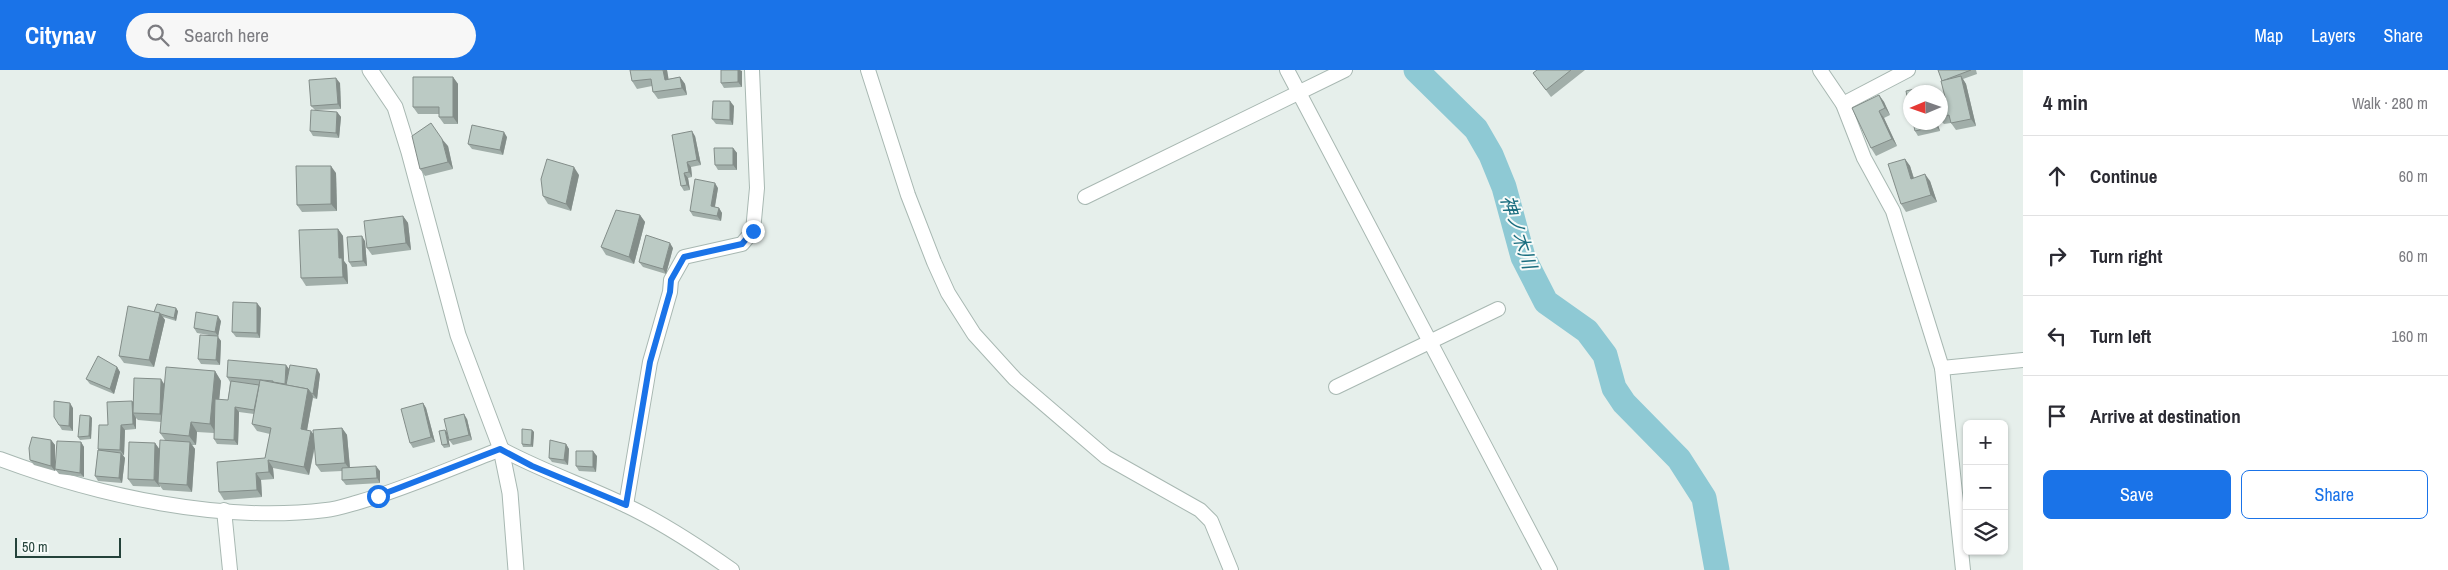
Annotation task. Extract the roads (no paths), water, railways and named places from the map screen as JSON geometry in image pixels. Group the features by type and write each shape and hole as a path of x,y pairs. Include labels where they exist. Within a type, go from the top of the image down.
{"street":[{"path":"370,70 395,107 410,152 458,335 500,449 510,493 516,570"},
{"path":"626,505 650,362 670,292 671,280 684,257 742,244 753,231 757,188 752,70"},
{"path":"868,70 908,195 934,262 948,293 974,334 1015,379 1106,456 1200,510 1212,521 1231,570"},
{"path":"1287,70 1550,570"},
{"path":"1084,197 1345,70"},
{"path":"1820,70 1844,104 1864,158 1893,211 1942,368 1963,570"},
{"path":"1844,104 1908,70"},
{"path":"1336,387 1498,309"},
{"path":"1942,368 2023,360"},
{"path":"0,459 130,498 246,513 327,510 378,496 500,449 532,466 626,505 695,544 732,570"},
{"path":"224,510 230,570"}],"waterway":[{"name":"神ノ木川","path":"1416,70 1476,129 1491,155 1504,187 1523,257 1546,302 1587,331 1605,355 1614,388 1624,403 1679,459 1704,498 1717,570"}]}
